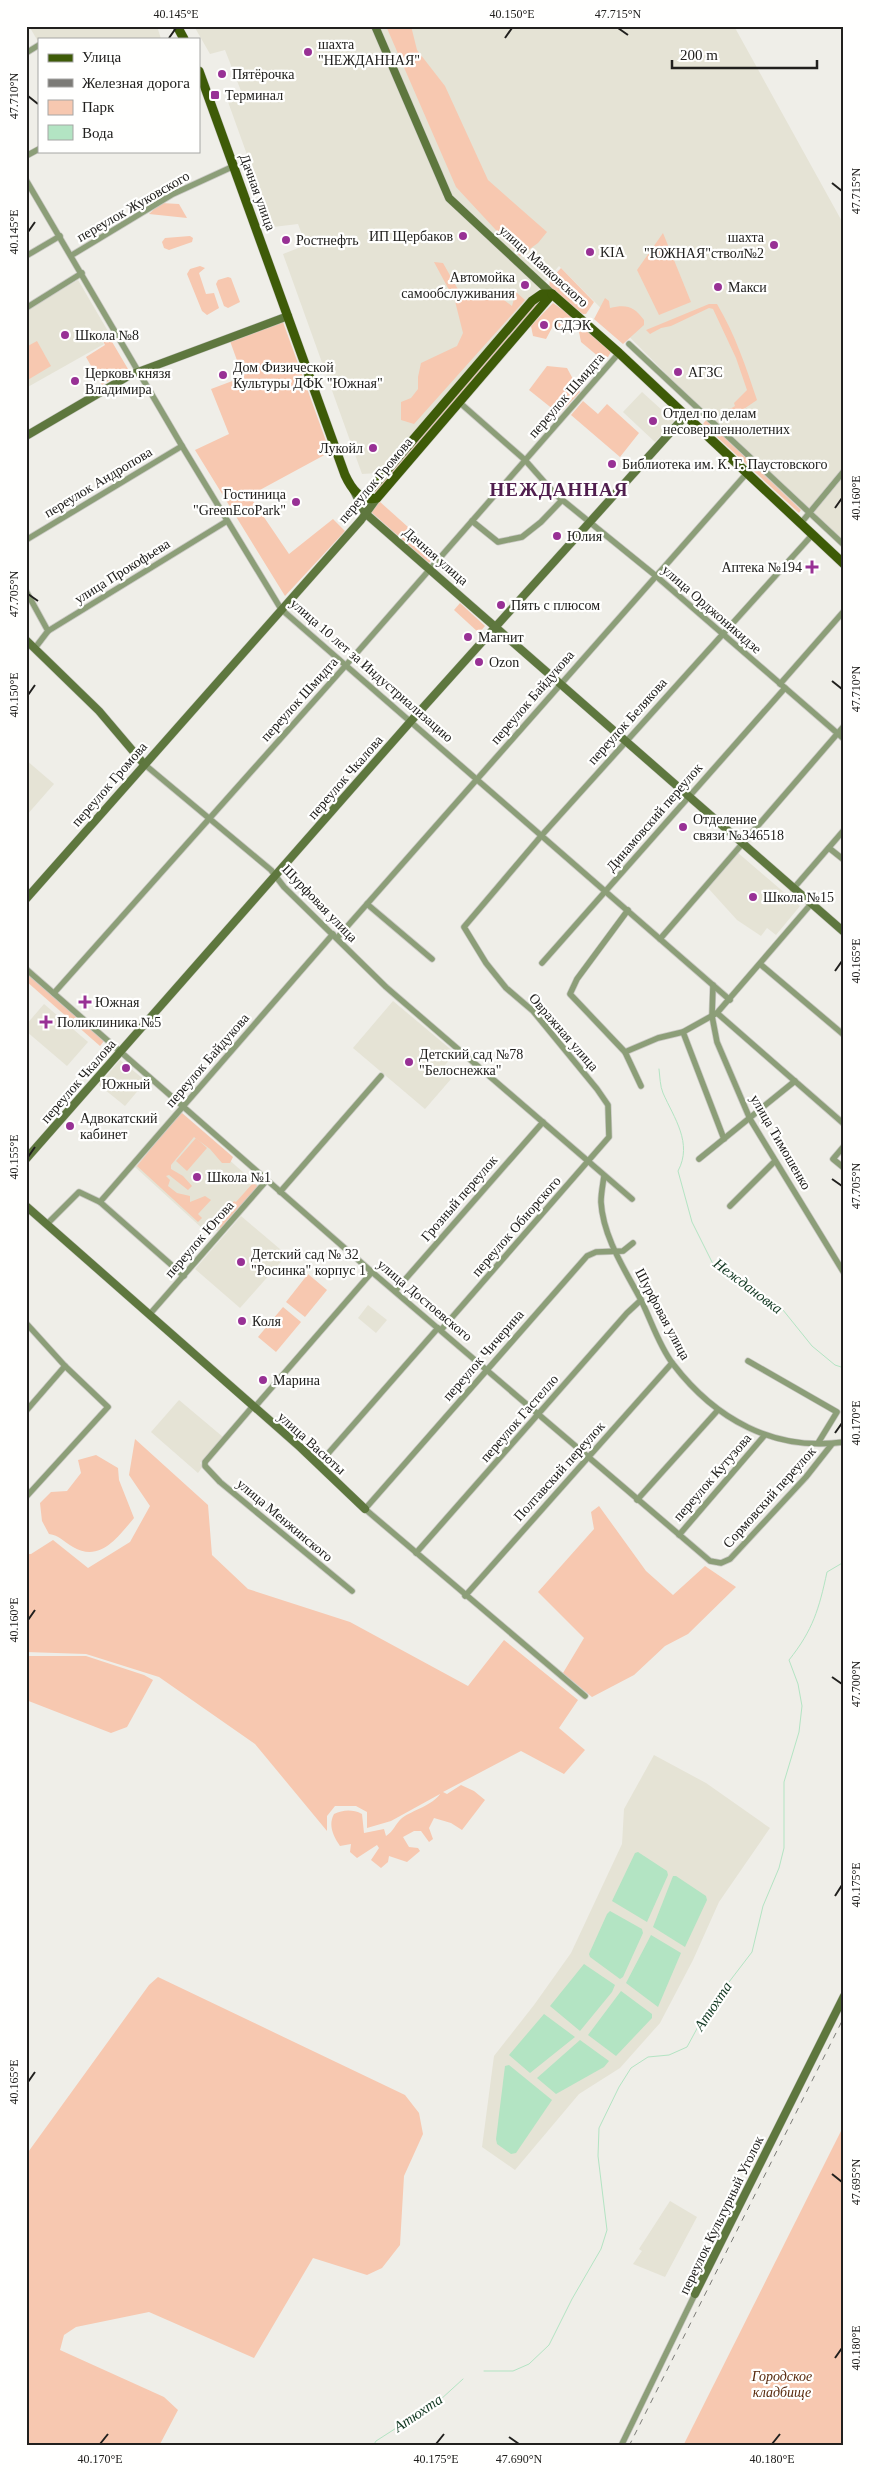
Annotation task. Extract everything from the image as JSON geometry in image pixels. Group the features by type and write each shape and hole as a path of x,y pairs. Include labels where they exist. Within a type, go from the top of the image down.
{"main road":[{"path":"177,26 183,38"},
{"path":"182,26 188,38"},
{"name":"Дачная улица","path":"200,64 339,459 353,487"},
{"name":"Дачная улица","path":"200,73 208,89"},
{"name":"переулок Громова","path":"353,487 360,489 368,495 532,301 542,294 552,294"},
{"name":"улица Маяковского","path":"552,294 619,353 844,564"},
{"name":"переулок Громова","path":"376,498 552,294"},
{"path":"368,495 376,498"}],"street":[{"name":"улица Маяковского","path":"375,26 449,198 552,294"},
{"path":"26,53 38,46"},
{"path":"26,156 38,150"},
{"name":"переулок Жуковского","path":"72,255 173,194 236,166"},
{"name":"улица 10 лет за Индустриализацию","path":"26,180 72,255 182,446 281,609 347,664 730,1000"},
{"path":"26,256 60,236"},
{"path":"26,308 82,273"},
{"path":"26,436 139,371 290,316"},
{"path":"629,344 844,545"},
{"name":"переулок Шмидта","path":"54,993 347,664 619,353"},
{"name":"улица Орджоникидзе","path":"459,402 526,460 562,500 656,576 844,738"},
{"name":"переулок Чкалова","path":"26,1158 411,720 686,415"},
{"name":"переулок Андропова","path":"26,540 182,446"},
{"path":"801,523 844,471"},
{"name":"переулок Байдукова","path":"100,1202 183,1106 366,904 747,473"},
{"name":"Дачная улица","path":"353,487 365,513 496,626 741,844 844,932"},
{"path":"365,513 368,495"},
{"name":"переулок Громова","path":"26,898 365,513 376,498"},
{"path":"472,521 498,542 522,537 541,522 562,500"},
{"name":"улица Прокофьева","path":"35,648 48,631 227,521"},
{"name":"переулок Белякова","path":"464,926 542,835 813,534"},
{"path":"26,591 48,631"},
{"name":"Динамовский переулок","path":"542,964 783,686 844,611"},
{"name":"Шурфовая улица","path":"26,640 99,711 144,764 210,817 271,870 386,987 632,1199"},
{"path":"660,939 844,726"},
{"path":"793,889 844,830"},
{"path":"828,848 844,860"},
{"path":"366,904 432,960"},
{"path":"624,1052 658,1038 683,1032 714,1014 730,1000 811,904"},
{"path":"628,910 577,979 570,994 624,1052 641,1086"},
{"name":"Овражная улица","path":"464,926 486,963 506,988 533,1011 608,1104 609,1137"},
{"path":"760,964 844,1036"},
{"name":"улица Достоевского","path":"26,969 372,1272 637,1500 710,1560 721,1563"},
{"name":"улица Тимошенко","path":"713,985 717,1042 750,1119 844,1273"},
{"path":"714,1014 844,1124"},
{"path":"683,1032 724,1139"},
{"path":"280,1192 381,1076"},
{"path":"699,1159 795,1081"},
{"name":"Грозный переулок","path":"395,1291 543,1122"},
{"name":"переулок Обнорского","path":"318,1465 589,1162 609,1137"},
{"path":"844,1146 833,1159 844,1168"},
{"path":"730,1206 776,1161"},
{"name":"Шурфовая улица","path":"604,1176 601,1202 604,1223 616,1253 672,1363 718,1410 744,1427 764,1436 818,1443 832,1444 844,1442"},
{"name":"переулок Югова","path":"149,1315 267,1180"},
{"path":"47,1224 79,1192 100,1202 184,1276"},
{"name":"улица Васюты","path":"26,1206 416,1553 584,1696"},
{"name":"переулок Чичерина","path":"366,1509 587,1256 596,1252 623,1252 633,1243"},
{"path":"254,1407 372,1272"},
{"name":"переулок Гастелло","path":"416,1553 627,1312 641,1300"},
{"path":"26,1498 108,1406 65,1366 27,1324"},
{"path":"748,1361 837,1412 818,1443"},
{"name":"Полтавский переулок","path":"465,1596 672,1363"},
{"path":"26,1411 65,1366"},
{"name":"улица Менжинского","path":"254,1407 205,1462 205,1466 220,1482 352,1591"},
{"path":"637,1500 718,1410"},
{"name":"переулок Кутузова","path":"679,1535 764,1436"},
{"name":"Сормовский переулок","path":"721,1563 730,1559 806,1477 832,1444"},
{"name":"переулок Культурный Уголок","path":"620,2446 844,1996"}],"shaded area":[{"path":"29,26 157,26 161,38 38,38 38,41"},
{"path":"194,26 734,26 844,225 844,542 714,422 559,266 378,473 362,474 283,254 306,245 298,224 273,227 227,99 241,91 225,50 210,54"},
{"name":"Школа №8","path":"78,280 109,333 100,338 104,344 26,388 26,311"},
{"path":"642,392 674,421 655,442 623,412"},
{"path":"26,760 54,784 26,816"},
{"name":"Школа №15","path":"737,852 800,906 776,935 767,928 761,936 737,920 708,888"},
{"name":"Детский сад №78 \"Белоснежка\"","path":"393,1001 455,1053 441,1070 451,1079 425,1109 353,1048"},
{"path":"44,1004 88,1042 67,1066 26,1031 26,1025"},
{"path":"120,1060 146,1081 125,1106 99,1085"},
{"name":"Школа №1","path":"178,1115 260,1187 221,1231 205,1231 135,1167"},
{"name":"Детский сад № 32 \"Росинка\" корпус 1","path":"241,1216 287,1255 240,1308 195,1269"},
{"path":"368,1305 387,1320 376,1333 358,1318"},
{"path":"179,1400 223,1437 200,1463 203,1466 198,1473 151,1432"},
{"path":"654,1755 706,1783 770,1828 719,1902 693,1960 660,2023 620,2068 579,2094 515,2170 482,2147 494,2056 534,2005 571,1953 622,1844 624,1809"},
{"path":"670,2201 697,2217 665,2277 633,2264 642,2251 639,2249"}],"green space":[{"path":"386,26 411,26 417,50 445,86 488,180 547,232 538,243 520,256 456,187"},
{"path":"161,203 179,204 187,218 149,214"},
{"path":"663,233 691,302 659,315 637,270"},
{"path":"190,236 193,238 192,242 169,250 164,248 162,242 165,238"},
{"path":"434,262 443,263 464,300 489,289 512,306 516,292 525,300 414,424 401,420 401,402 411,398 418,389 421,363 457,346 463,333 455,301"},
{"path":"200,266 205,268 199,273 206,294 214,293 219,308 207,315 202,311 187,274 190,269"},
{"path":"561,268 594,302 586,314 583,314 549,288 550,280"},
{"path":"231,278 240,302 228,308 224,306 216,284 218,280"},
{"path":"605,298 609,301 610,308 629,307 644,320 644,325 623,344 594,319"},
{"path":"537,301 540,304 377,494 374,491"},
{"path":"553,303 574,318 566,331 553,326 546,339 533,336 531,326"},
{"path":"709,304 717,304 735,339 757,400 735,415 730,409 735,406 734,403 747,390 736,358 713,309 709,308 650,334 646,330"},
{"path":"283,322 330,452 258,491 253,501 289,554 333,519 345,531 285,596 195,450 229,434 211,389 243,377 230,341"},
{"path":"585,329 611,352 608,357 599,357 581,342 579,332"},
{"path":"108,335 128,369 102,385 86,357 105,345 102,339"},
{"path":"37,341 51,366 26,381 26,347"},
{"path":"547,366 567,368 580,392 559,414 529,390"},
{"path":"583,401 598,414 607,404 639,433 620,457 571,415"},
{"path":"706,420 801,510 799,513 703,424"},
{"path":"379,501 437,553 429,563 370,511"},
{"path":"460,603 485,626 479,633 454,610"},
{"path":"26,972 104,1041 100,1046 26,981"},
{"path":"182,1113 233,1157 230,1163 222,1163 210,1149 194,1137 171,1165 171,1169 183,1176 192,1186 188,1190 169,1175 166,1176 170,1180 168,1186 177,1193 190,1196 190,1202 205,1196 211,1200 198,1214 202,1218 198,1222 137,1166 178,1115"},
{"path":"196,1138 207,1148 187,1171 176,1161"},
{"path":"253,1183 259,1187 221,1231 217,1217 229,1203 231,1205 234,1201 236,1202"},
{"path":"308,1274 327,1290 305,1317 286,1302"},
{"path":"283,1307 301,1322 276,1352 258,1337"},
{"path":"135,1439 208,1505 212,1555 248,1589 350,1622 468,1686 504,1640 578,1700 559,1728 585,1750 564,1774 521,1751 443,1792 447,1794 461,1785 474,1791 485,1800 462,1830 451,1823 434,1818 429,1828 433,1839 429,1842 421,1831 414,1831 403,1837 409,1847 418,1848 420,1851 407,1862 389,1856 388,1862 381,1868 371,1860 379,1848 377,1845 357,1858 350,1852 351,1844 340,1846 332,1830 331,1822 334,1814 348,1811 358,1812 362,1814 364,1833 384,1829 386,1836 402,1818 433,1801 440,1794 391,1821 367,1828 367,1812 356,1806 335,1806 327,1816 327,1831 255,1744 159,1677 86,1654 26,1652 26,1554 31,1554 53,1540 88,1568 130,1542 150,1506 129,1475"},
{"path":"96,1455 118,1468 119,1480 134,1518 108,1546 92,1552 73,1547 56,1536 49,1534 42,1521 40,1503 51,1492 67,1491 81,1473 78,1460"},
{"path":"599,1506 646,1571 673,1595 705,1566 736,1587 688,1634 665,1646 634,1675 592,1697 563,1673 584,1638 538,1592 594,1529 591,1512"},
{"path":"26,1656 86,1656 144,1675 153,1680 127,1727 111,1733 26,1700"},
{"path":"158,1977 405,2095 419,2113 423,2134 404,2176 400,2245 382,2268 367,2275 313,2258 254,2358 149,2312 76,2327 64,2335 60,2350 164,2397 178,2410 159,2446 26,2446 26,2155 149,1985"},
{"name":"Городское кладбище","path":"844,2125 844,2446 683,2446"}],"water":[{"path":"638,1852 667,1871 668,1875 647,1922 612,1901 635,1853"},
{"path":"673,1876 676,1876 706,1896 707,1900 685,1947 653,1927"},
{"path":"610,1911 642,1929 643,1933 623,1977 620,1979 590,1957 589,1954"},
{"path":"651,1935 681,1953 658,2007 626,1983"},
{"path":"584,1964 615,1985 612,1992 580,2031 550,2006"},
{"path":"621,1991 652,2014 652,2018 616,2056 588,2035"},
{"path":"544,2014 575,2037 530,2073 509,2055"},
{"path":"580,2040 609,2061 604,2067 556,2094 537,2078"},
{"path":"509,2065 552,2100 516,2153 511,2154 497,2144 496,2139 505,2066"}],"waterway":[{"name":"Неждановка","path":"659,1069 662,1090 677,1121 683,1141 684,1151 678,1171 692,1222 713,1264 783,1310 812,1346 835,1365 844,1368"},
{"name":"Атюхта","path":"484,2371 513,2371 529,2364 549,2345 572,2299 601,2249 607,2230 598,2156 599,2128 619,2087 631,2068 648,2057 669,2055 687,2047 706,2012 752,1952 763,1906 779,1868 784,1848 784,1782 799,1732 802,1706 798,1684 789,1660 804,1639 814,1619 827,1572 844,1562"},
{"name":"Атюхта","path":"373,2446 376,2441 440,2400 463,2379"}],"railway":[{"path":"629,2446 844,2017"}],"place":[{"name":"шахта \"НЕЖДАННАЯ\"","path":"308,52"},
{"name":"Пятёрочка","path":"222,74"},
{"name":"Терминал","path":"215,95"},
{"name":"ИП Щербаков","path":"463,236"},
{"name":"Ростнефть","path":"286,240"},
{"name":"шахта \"ЮЖНАЯ\"ствол№2","path":"774,245"},
{"name":"KIA","path":"590,252"},
{"name":"Автомойка самообслуживания","path":"525,285"},
{"name":"Макси","path":"718,287"},
{"name":"СДЭК","path":"544,325"},
{"name":"Школа №8","path":"65,335"},
{"name":"АГЗС","path":"678,372"},
{"name":"Дом Физической Культуры ДФК \"Южная\"","path":"223,375"},
{"name":"Церковь князя Владимира","path":"75,381"},
{"name":"Отдел по делам несовершеннолетних","path":"653,421"},
{"name":"Лукойл","path":"373,448"},
{"name":"Библиотека им. К. Г. Паустовского","path":"612,464"},
{"name":"Гостиница \"GreenEcoPark\"","path":"296,502"},
{"name":"Юлия","path":"557,536"},
{"name":"Аптека №194","path":"812,567"},
{"name":"Пять с плюсом","path":"501,605"},
{"name":"Магнит","path":"468,637"},
{"name":"Ozon","path":"479,662"},
{"name":"Отделение связи №346518","path":"683,827"},
{"name":"Школа №15","path":"753,897"},
{"name":"Южная","path":"85,1002"},
{"name":"Поликлиника №5","path":"46,1022"},
{"name":"Детский сад №78 \"Белоснежка\"","path":"409,1062"},
{"name":"Южный","path":"126,1068"},
{"name":"Адвокатский кабинет","path":"70,1126"},
{"name":"Школа №1","path":"197,1177"},
{"name":"Детский сад № 32 \"Росинка\" корпус 1","path":"241,1262"},
{"name":"Коля","path":"242,1321"},
{"name":"Марина","path":"263,1380"}],"district":[{"name":"НЕЖДАННАЯ","path":"559,489"}]}
